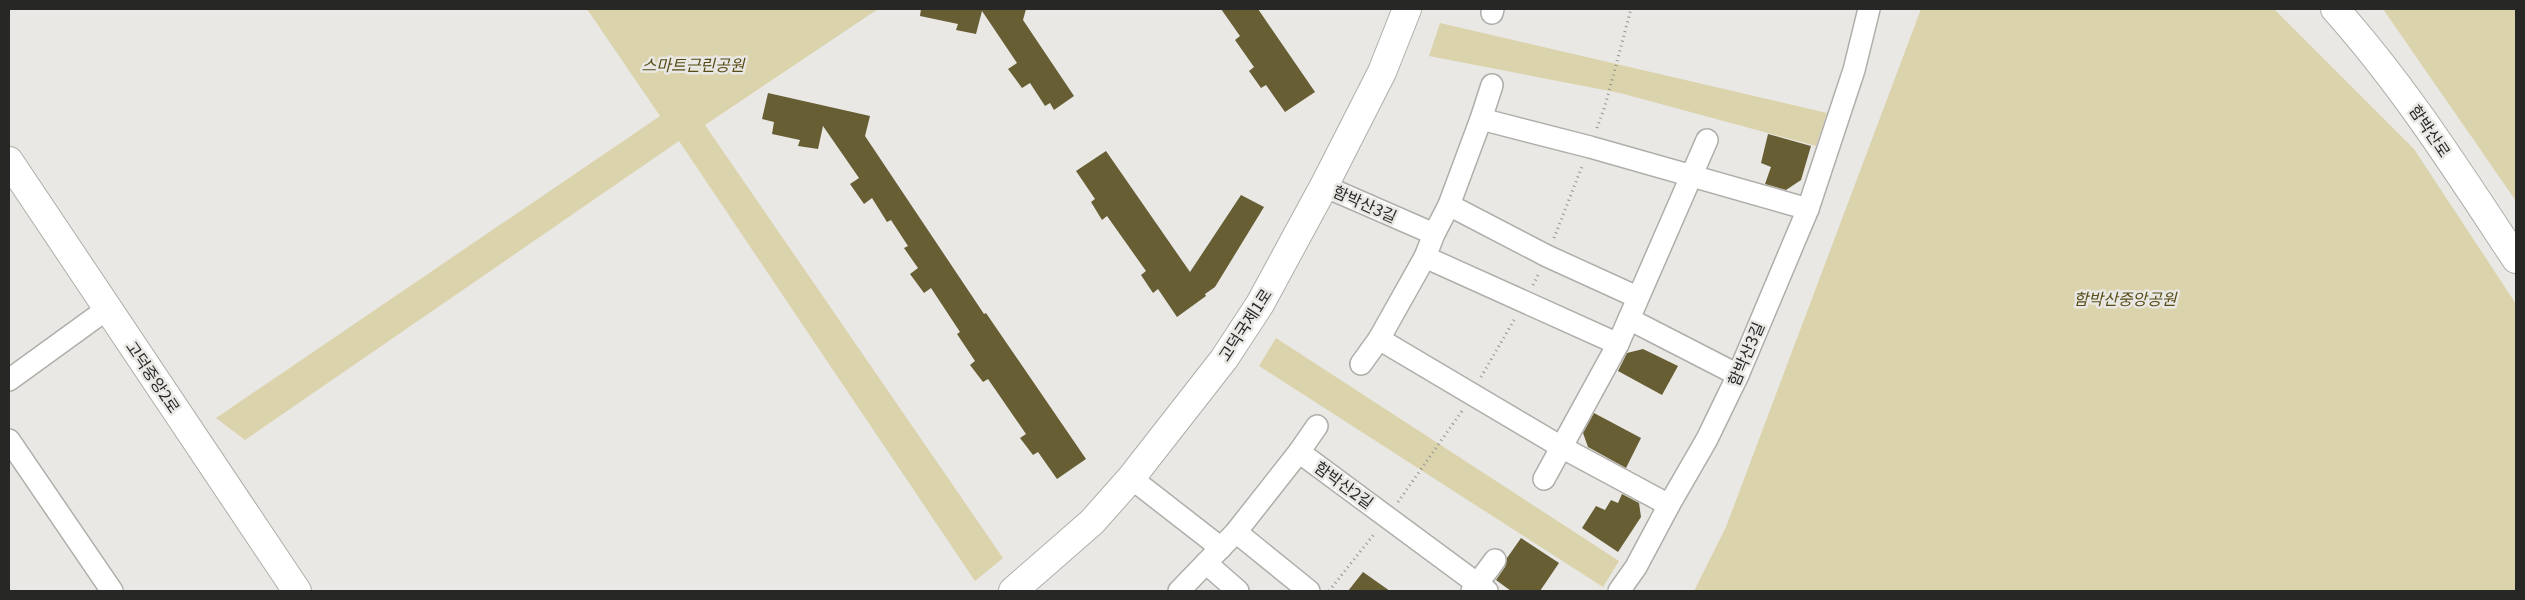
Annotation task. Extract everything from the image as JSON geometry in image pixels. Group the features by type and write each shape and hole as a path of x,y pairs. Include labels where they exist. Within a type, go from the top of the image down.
{"street":[{"name":"고덕국제1로","path":"1013,591 1092,522 1131,478 1224,359 1260,304 1324,186 1382,72 1407,9"},
{"name":"함박산3길","path":"1619,591 1636,567 1669,504 1707,440 1738,376 1808,209 1854,70 1869,9"},
{"name":"함박산로","path":"2335,9 2368,45 2406,96 2516,259"},
{"path":"1361,364 1379,339 1425,257 1449,205 1492,86"},
{"path":"1481,119 1691,175 1808,209"},
{"path":"1544,479 1563,448 1618,344 1707,140"},
{"name":"고덕중앙2로","path":"9,161 297,591"},
{"name":"함박산3길","path":"1324,186 1434,234"},
{"path":"1449,205 1547,256 1638,297"},
{"path":"1425,257 1618,344"},
{"path":"9,380 107,309"},
{"path":"1629,319 1738,376"},
{"path":"1379,339 1563,448 1669,504"},
{"path":"1299,452 1317,426"},
{"path":"9,440 112,591"},
{"name":"함박산2길","path":"1179,591 1236,532 1299,452 1479,589"},
{"path":"1131,478 1221,548"},
{"path":"1236,532 1309,591"},
{"path":"1479,589 1495,560"},
{"path":"1206,563 1238,591"}],"path":[{"path":"1606,106 1631,9"}],"green space":[{"name":"스마트근린공원","path":"587,9 878,9 705,125 1003,558 975,581 679,141 245,440 216,418 660,116"},
{"name":"함박산중앙공원","path":"1921,9 2274,9 2414,149 2516,304 2516,591 1694,591 1726,527"},
{"path":"2383,9 2516,9 2516,201"},
{"path":"1440,23 1827,113 1816,146 1620,93 1429,56"},
{"path":"1276,338 1619,561 1603,587 1259,366"}],"building":[{"path":"921,9 1026,9 1023,20 1074,96 1054,110 1050,103 1045,106 1030,83 1022,88 1008,69 1017,63 982,11 976,34 956,30 958,24 920,16"},
{"path":"1221,9 1258,9 1315,92 1285,112 1266,85 1261,88 1249,71 1254,67 1235,40 1240,36"},
{"path":"768,93 870,116 865,136 984,314 986,313 1086,459 1057,479 1038,452 1033,455 1020,438 1026,434 988,379 983,382 970,365 975,361 957,334 960,332 931,288 924,293 910,274 918,268 904,248 908,246 891,220 887,222 872,198 864,204 850,184 859,178 823,126 818,149 798,146 800,140 772,134 774,122 762,119"},
{"path":"1768,134 1811,146 1801,180 1786,190 1765,184 1771,167 1761,163"},
{"path":"1106,151 1190,272 1241,195 1264,207 1215,287 1177,317 1158,289 1153,293 1141,275 1146,271 1107,216 1102,220 1091,202 1095,199 1076,171"},
{"path":"1643,349 1678,366 1662,395 1618,371 1627,353"},
{"path":"1594,413 1641,438 1626,468 1588,447 1583,433"},
{"path":"1622,494 1639,503 1641,517 1618,552 1582,528 1596,506 1605,510 1611,500 1618,503"},
{"path":"1521,538 1559,563 1540,591 1511,591 1496,580 1505,567 1507,558"},
{"path":"1363,572 1390,591 1348,591"}]}
